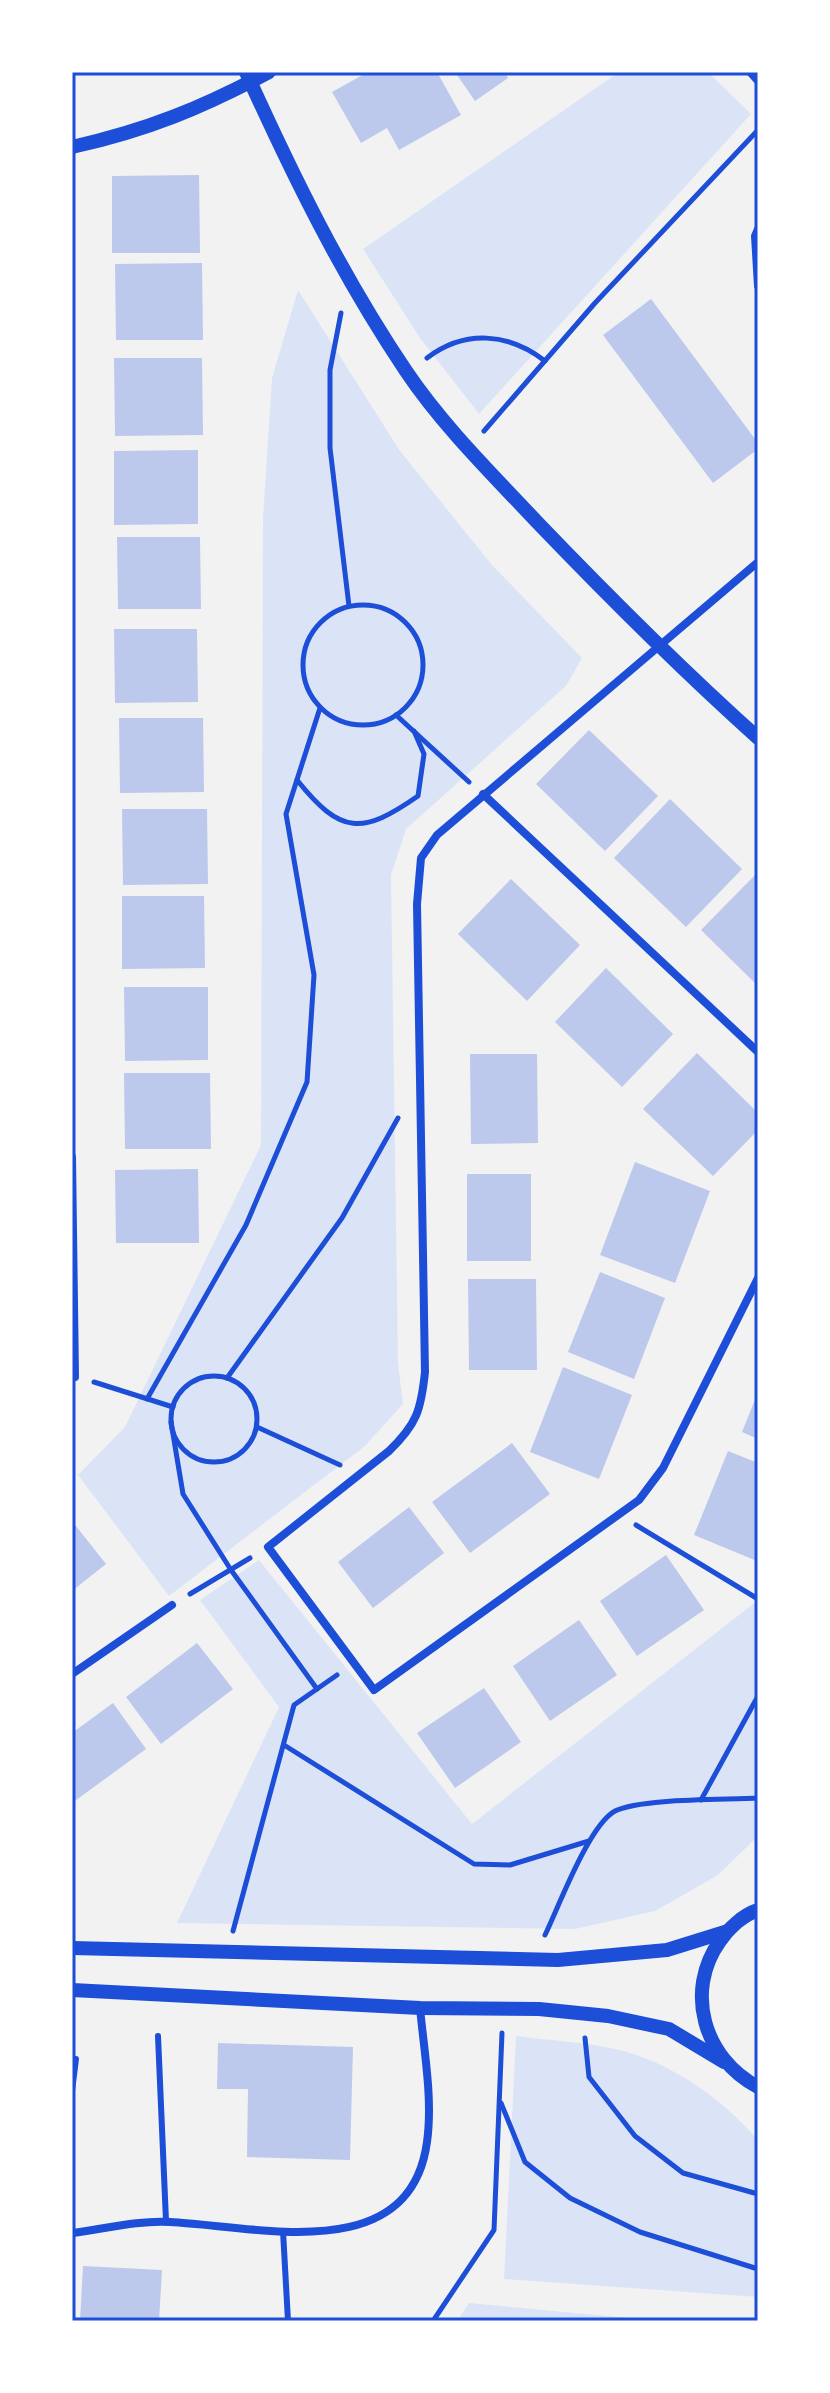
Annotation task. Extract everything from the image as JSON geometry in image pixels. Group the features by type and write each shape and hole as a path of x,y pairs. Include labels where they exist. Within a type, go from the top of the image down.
{"street":[{"path":"72,147 130,134 195,111 248,77 269,72"},
{"path":"248,77 303,197 348,279 407,374 468,449 659,649 758,738"},
{"path":"758,229 755,236 758,286"},
{"path":"758,562 659,649 483,794 437,835 421,858 417,904 425,1372 421,1409 407,1434 268,1547 374,1690 639,1500 663,1468 758,1278"},
{"path":"483,794 758,1052"},
{"path":"72,1157 75,1377"},
{"path":"72,1674 172,1605"},
{"path":"724,2062 709,2037 701,2010 702,1981 711,1954 728,1931 756,1909"},
{"path":"72,1948 558,1960 667,1950 728,1931"},
{"path":"72,1990 582,2013 669,2029 724,2062 757,2088"},
{"path":"72,2232 166,2221 283,2231 341,2230 376,2219 401,2199 417,2177 427,2142 420,2008"}],"lane":[{"path":"158,2036 166,2221"},
{"path":"72,2059 76,2059 72,2091"},
{"path":"283,2231 288,2321"}],"path":[{"path":"748,72 758,83"},
{"path":"468,449 758,130"},
{"path":"348,279 330,370 330,448 349,606"},
{"path":"407,374 443,346 468,339 522,343 545,361"},
{"path":"370,605 390,611 412,630 421,649 421,682 411,701 396,715 377,723 356,725 336,719 320,708 308,690 303,670 304,649 321,622 349,606 370,605"},
{"path":"147,1399 246,1225 307,1082 314,975 286,814 320,708"},
{"path":"396,715 483,794"},
{"path":"296,779 315,802 345,824 383,821 418,796 424,754 414,731"},
{"path":"227,1378 342,1218 400,1114"},
{"path":"171,1422 178,1443 188,1454 201,1461 217,1463 243,1453 257,1427 257,1412 251,1396 227,1378 212,1376 191,1383 179,1393 171,1422 183,1494 231,1570 317,1689"},
{"path":"75,1377 173,1407"},
{"path":"257,1427 361,1474"},
{"path":"619,1515 758,1599"},
{"path":"172,1605 268,1547"},
{"path":"228,1951 294,1705 354,1663"},
{"path":"700,1801 758,1696"},
{"path":"284,1745 474,1864 510,1865 589,1841"},
{"path":"534,1959 589,1841 615,1811 648,1804 758,1798"},
{"path":"433,2321 494,2230 503,2009"},
{"path":"582,2013 589,2077 635,2136 683,2173 758,2194"},
{"path":"499,2098 525,2162 570,2198 640,2232 758,2269"}],"shaded area":[{"path":"619,72 708,72 751,114 479,414 420,338 363,249"},
{"path":"298,290 400,451 492,565 582,658 566,686 406,829 391,875 398,1363 403,1404 365,1446 169,1596 78,1475 125,1427 261,1145 263,518 272,378"},
{"path":"259,1560 472,1824 758,1600 758,1836 718,1875 655,1911 575,1929 177,1923 279,1707 200,1600"},
{"path":"516,2036 600,2046 646,2058 699,2087 758,2140 758,2297 504,2279"},
{"path":"469,2303 662,2321 457,2321"}],"building":[{"path":"368,72 437,72 461,115 399,150 387,128 361,143 332,92"},
{"path":"455,72 504,72 508,78 475,101"},
{"path":"199,175 200,253 112,253 112,176"},
{"path":"202,263 203,340 116,340 115,264"},
{"path":"651,299 758,443 758,449 713,483 603,335"},
{"path":"114,358 202,358 203,435 115,436"},
{"path":"198,450 198,524 114,525 114,451"},
{"path":"117,537 200,537 201,609 118,609"},
{"path":"114,629 197,629 198,702 115,703"},
{"path":"119,718 203,718 204,792 120,793"},
{"path":"589,730 658,796 605,851 536,784"},
{"path":"670,799 742,869 686,927 614,858"},
{"path":"122,809 207,809 208,884 123,885"},
{"path":"756,874 758,876 758,986 701,930"},
{"path":"511,879 580,945 527,1001 458,934"},
{"path":"122,896 204,896 205,968 122,969"},
{"path":"606,968 673,1034 622,1087 555,1022"},
{"path":"124,987 208,987 208,1060 125,1061"},
{"path":"697,1053 758,1113 758,1130 713,1176 643,1109"},
{"path":"470,1054 537,1054 538,1143 471,1144"},
{"path":"124,1073 210,1073 211,1149 125,1149"},
{"path":"635,1162 710,1191 675,1283 600,1255"},
{"path":"198,1169 199,1243 116,1243 115,1170"},
{"path":"467,1174 531,1174 531,1261 467,1261"},
{"path":"600,1272 665,1298 634,1379 568,1352"},
{"path":"468,1279 536,1279 537,1370 469,1370"},
{"path":"563,1367 632,1395 599,1479 530,1452"},
{"path":"758,1392 758,1439 742,1432"},
{"path":"512,1443 550,1494 470,1553 432,1502"},
{"path":"728,1451 758,1463 757,1561 694,1535"},
{"path":"409,1507 444,1553 373,1608 338,1562"},
{"path":"72,1521 106,1564 72,1591"},
{"path":"666,1555 704,1610 637,1656 600,1601"},
{"path":"579,1620 617,1675 550,1721 513,1666"},
{"path":"197,1643 233,1689 161,1744 126,1697"},
{"path":"484,1688 521,1742 455,1788 417,1733"},
{"path":"113,1703 146,1749 72,1803 72,1733"},
{"path":"218,2043 353,2047 350,2160 247,2157 248,2089 217,2089"},
{"path":"83,2266 162,2270 159,2321 80,2321"}]}
